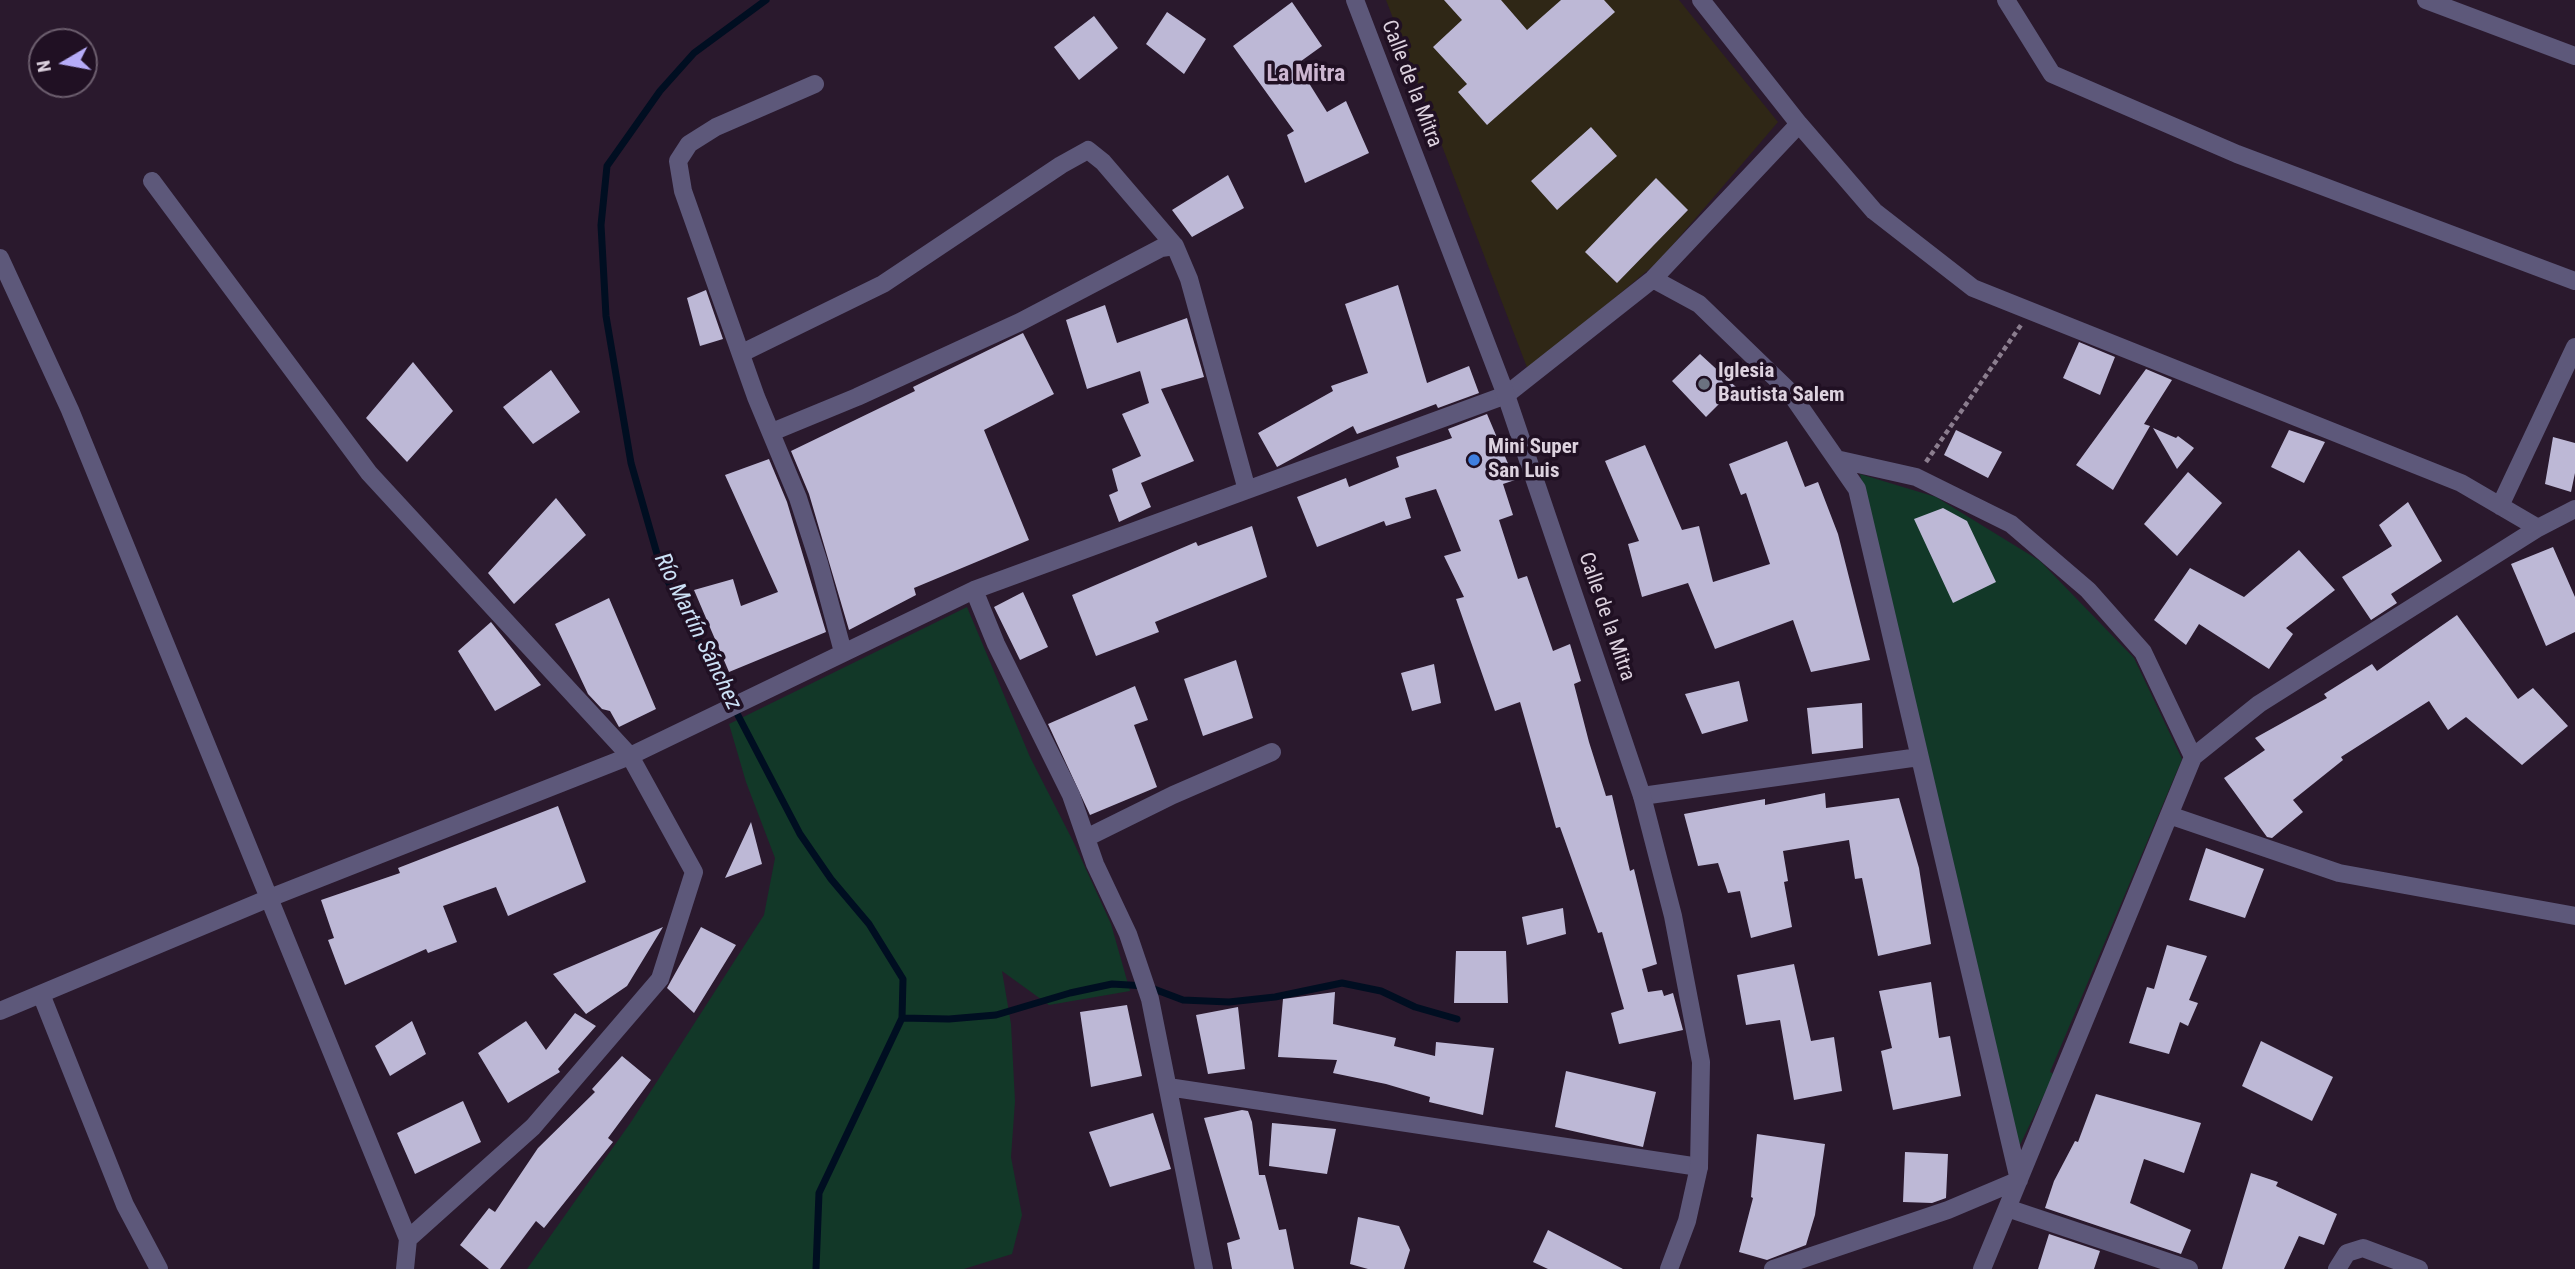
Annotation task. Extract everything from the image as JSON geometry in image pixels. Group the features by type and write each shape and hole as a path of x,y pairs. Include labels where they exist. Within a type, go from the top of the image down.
{"street":[{"name":"Calle de la Mitra","path":"1354,0 1506,395 1642,796 1674,916 1701,1062 1699,1167 1687,1221 1669,1269"},
{"path":"1701,0 1799,124 1874,211 1973,288 2029,313 2460,483 2538,528"},
{"path":"2006,0 2052,74 2237,154 2575,281"},
{"path":"2426,0 2575,56"},
{"path":"815,84 716,127 689,144 678,161 683,191 819,563 843,652"},
{"path":"0,1011 267,899 630,756 974,590 1506,395 1653,279 1799,124"},
{"path":"742,353 883,284 1061,165 1088,150 1103,162 1175,246 1189,279 1247,490"},
{"path":"152,181 369,473 630,756 694,872 660,979 533,1127 408,1239"},
{"path":"772,432 857,397 1020,321 1161,248 1175,246"},
{"path":"0,258 70,410 267,899 408,1239 405,1269"},
{"path":"1653,279 1699,304 1788,391 1857,489 2019,1180"},
{"path":"2500,506 2575,347"},
{"path":"1836,459 1916,477 2011,524 2088,590 2143,652 2193,757"},
{"path":"1982,1269 2193,757 2259,704 2538,528 2575,509"},
{"path":"974,590 996,643 1071,795 1086,838 1128,934 1150,999 1204,1269"},
{"path":"1086,838 1173,795 1272,752"},
{"path":"1642,796 1919,757"},
{"path":"2169,815 2339,873 2575,916"},
{"path":"40,994 125,1205 159,1269"},
{"path":"1168,1087 1699,1167"},
{"path":"1773,1269 1948,1210 2019,1180"},
{"path":"2007,1208 2189,1269"},
{"path":"2336,1269 2347,1253 2363,1248 2419,1269"}],"path":[{"path":"1916,477 2029,313"}],"shaded area":[{"path":"1386,0 1679,0 1778,122 1659,261 1528,370"}],"green space":[{"path":"1860,474 1936,497 2040,561 2134,658 2182,759 2050,1072 2054,1074 2018,1149"},
{"path":"967,607 1030,757 1111,924 1130,991 1049,1005 1002,971 1011,1024 1015,1101 1011,1157 1022,1215 1012,1254 964,1269 527,1269 631,1122 764,915 775,858 746,782 729,724"}],"building":[{"path":"1444,0 1501,0 1527,30 1561,0 1604,0 1615,12 1487,125 1458,92 1467,84 1433,47 1462,20"},
{"path":"1292,2 1322,46 1297,64 1327,112 1346,101 1369,153 1305,183 1287,135 1294,131 1233,46"},
{"path":"1167,12 1206,39 1184,74 1146,44"},
{"path":"1094,16 1118,48 1079,80 1054,47"},
{"path":"1591,127 1617,156 1557,210 1531,181"},
{"path":"1228,175 1244,208 1192,237 1172,210"},
{"path":"1656,178 1688,210 1617,283 1585,252"},
{"path":"1398,285 1427,383 1469,366 1479,393 1438,408 1436,404 1357,434 1353,426 1277,467 1258,433 1333,391 1331,386 1368,373 1345,304"},
{"path":"706,290 723,339 700,346 687,298"},
{"path":"1105,305 1117,343 1187,318 1204,377 1161,389 1194,461 1141,483 1151,507 1119,522 1109,495 1118,491 1112,469 1141,456 1122,414 1149,403 1140,371 1087,389 1066,320"},
{"path":"1023,333 1054,394 984,430 1029,540 914,588 916,595 849,630 809,494 791,451 915,391 913,387"},
{"path":"2079,342 2115,357 2100,395 2063,378"},
{"name":"Iglesia Bautista Salem","path":"1700,354 1736,387 1706,417 1672,381"},
{"path":"413,362 453,411 407,462 366,418"},
{"path":"2146,369 2172,380 2144,424 2150,426 2113,490 2076,465"},
{"path":"551,370 580,412 533,444 503,407"},
{"path":"1487,414 1515,480 1503,484 1513,515 1499,520 1518,579 1527,576 1553,651 1570,644 1581,681 1574,684 1589,742 1606,796 1612,795 1630,871 1634,869 1657,964 1642,969 1648,992 1662,990 1664,996 1673,993 1683,1030 1619,1044 1611,1013 1624,1009 1602,932 1598,933 1560,827 1556,828 1520,702 1495,711 1456,599 1464,597 1444,556 1461,551 1436,489 1405,498 1411,518 1386,526 1384,521 1317,547 1297,497 1346,478 1349,487 1399,467 1396,457 1452,438 1448,429"},
{"path":"2153,428 2176,438 2178,436 2194,448 2177,469"},
{"path":"1956,430 2002,452 1988,478 1944,455"},
{"path":"2289,430 2325,442 2304,483 2271,467"},
{"path":"2553,437 2575,443 2575,473 2571,492 2545,484"},
{"path":"1787,441 1805,487 1818,482 1838,534 1870,660 1811,672 1793,620 1715,649 1688,583 1642,597 1628,544 1639,541 1605,461 1645,445 1682,530 1699,526 1713,582 1770,564 1746,493 1741,495 1729,464"},
{"path":"769,459 787,502 826,632 729,672 694,590 733,579 741,606 778,592 725,475"},
{"path":"2188,472 2222,503 2177,556 2144,524"},
{"path":"556,498 586,535 514,604 488,573"},
{"path":"2408,502 2442,561 2391,594 2397,603 2371,620 2342,577 2392,546 2379,525"},
{"path":"1943,508 1967,521 1996,582 1953,603 1914,519"},
{"path":"1252,526 1267,577 1155,622 1159,632 1096,656 1072,595 1196,542 1198,546"},
{"path":"2553,547 2575,597 2575,632 2546,646 2511,564"},
{"path":"2299,550 2335,590 2286,628 2293,634 2269,669 2199,624 2186,645 2154,620 2190,568 2244,597"},
{"path":"1023,592 1048,647 1020,660 994,607"},
{"path":"609,598 656,709 619,727 610,711 602,709 588,694 555,624"},
{"path":"2457,615 2518,699 2533,688 2568,726 2522,765 2466,717 2448,730 2429,701 2341,757 2343,760 2293,800 2303,812 2272,838 2267,837 2224,778 2265,750 2255,738 2327,698 2324,694 2372,664 2377,671"},
{"path":"491,622 541,685 495,711 458,651"},
{"path":"1236,660 1253,718 1203,736 1184,679"},
{"path":"1434,664 1441,703 1412,711 1401,673"},
{"path":"1739,681 1748,721 1702,734 1685,694"},
{"path":"1135,686 1148,720 1134,725 1157,787 1090,815 1048,724"},
{"path":"1862,703 1863,748 1812,754 1807,708"},
{"path":"1825,793 1826,808 1899,798 1919,868 1931,944 1878,956 1862,878 1855,879 1849,840 1783,851 1788,881 1784,882 1792,927 1751,938 1740,891 1728,893 1718,863 1698,866 1684,814 1765,799 1765,805"},
{"path":"558,806 586,882 508,916 496,887 443,906 457,942 428,953 426,949 345,985 328,940 334,938 321,900 400,873 398,868"},
{"path":"751,822 762,864 725,878"},
{"path":"2206,848 2264,869 2245,918 2189,900"},
{"path":"1563,908 1566,934 1527,945 1522,917"},
{"path":"663,927 627,986 586,1014 553,974"},
{"path":"701,927 736,945 694,1013 667,988"},
{"path":"2167,945 2207,956 2189,1000 2198,1003 2188,1026 2180,1022 2169,1054 2129,1043 2147,987 2154,989"},
{"path":"1456,951 1506,951 1508,1003 1454,1003"},
{"path":"1794,964 1811,1041 1834,1037 1842,1091 1794,1100 1780,1020 1746,1025 1737,975"},
{"path":"1931,982 1939,1038 1950,1036 1961,1096 1893,1110 1881,1051 1892,1048 1879,991"},
{"path":"1335,992 1333,1024 1396,1038 1394,1046 1435,1056 1436,1042 1494,1048 1483,1115 1429,1102 1430,1097 1386,1084 1333,1073 1337,1060 1278,1057 1283,999"},
{"path":"1127,1005 1142,1076 1091,1087 1080,1012"},
{"path":"1238,1007 1245,1069 1208,1074 1196,1015"},
{"path":"575,1013 596,1026 558,1069 560,1072 508,1103 478,1053 526,1021 546,1050"},
{"path":"412,1021 426,1054 390,1076 375,1046"},
{"path":"2261,1041 2333,1077 2312,1121 2242,1086"},
{"path":"622,1056 651,1080 608,1138 613,1142 544,1228 536,1221 500,1269 489,1269 460,1245 489,1208 495,1212 538,1148 595,1092 592,1089"},
{"path":"1566,1071 1656,1092 1643,1147 1555,1127"},
{"path":"2096,1094 2201,1123 2184,1173 2144,1159 2130,1203 2191,1230 2181,1254 2045,1208 2054,1181 2075,1141 2078,1142"},
{"path":"463,1101 481,1142 415,1174 397,1133"},
{"path":"1248,1111 1252,1122 1259,1175 1265,1175 1279,1230 1286,1229 1294,1269 1232,1269 1227,1243 1240,1239 1204,1118"},
{"path":"1153,1113 1171,1169 1110,1187 1089,1132"},
{"path":"1272,1123 1336,1129 1327,1174 1269,1166"},
{"path":"1757,1134 1825,1144 1815,1215 1806,1245 1767,1260 1739,1252 1753,1198"},
{"path":"1905,1152 1948,1154 1946,1198 1932,1203 1903,1202"},
{"path":"2251,1173 2278,1182 2276,1186 2337,1214 2324,1245 2299,1236 2284,1269 2222,1269"},
{"path":"1358,1217 1399,1226 1410,1250 1404,1269 1368,1269 1350,1264"},
{"path":"1548,1230 1623,1269 1548,1269 1533,1262"},
{"path":"2049,1234 2100,1251 2094,1269 2038,1269"}],"waterway":[{"name":"Río Martín Sánchez","path":"766,0 694,53 660,91 607,166 601,225 606,316 631,463 661,568 800,834 831,879 869,924 903,979 902,1018 819,1193 816,1269"},
{"path":"902,1018 949,1019 996,1015 1070,993 1112,984 1146,986 1183,1000 1229,1002 1275,997 1342,983 1381,991 1415,1007 1457,1019"}],"place":[{"name":"Iglesia Bautista Salem","path":"1704,384"},
{"name":"Mini Super San Luis","path":"1474,460"}],"district":[{"name":"La Mitra","path":"1306,75"}]}
